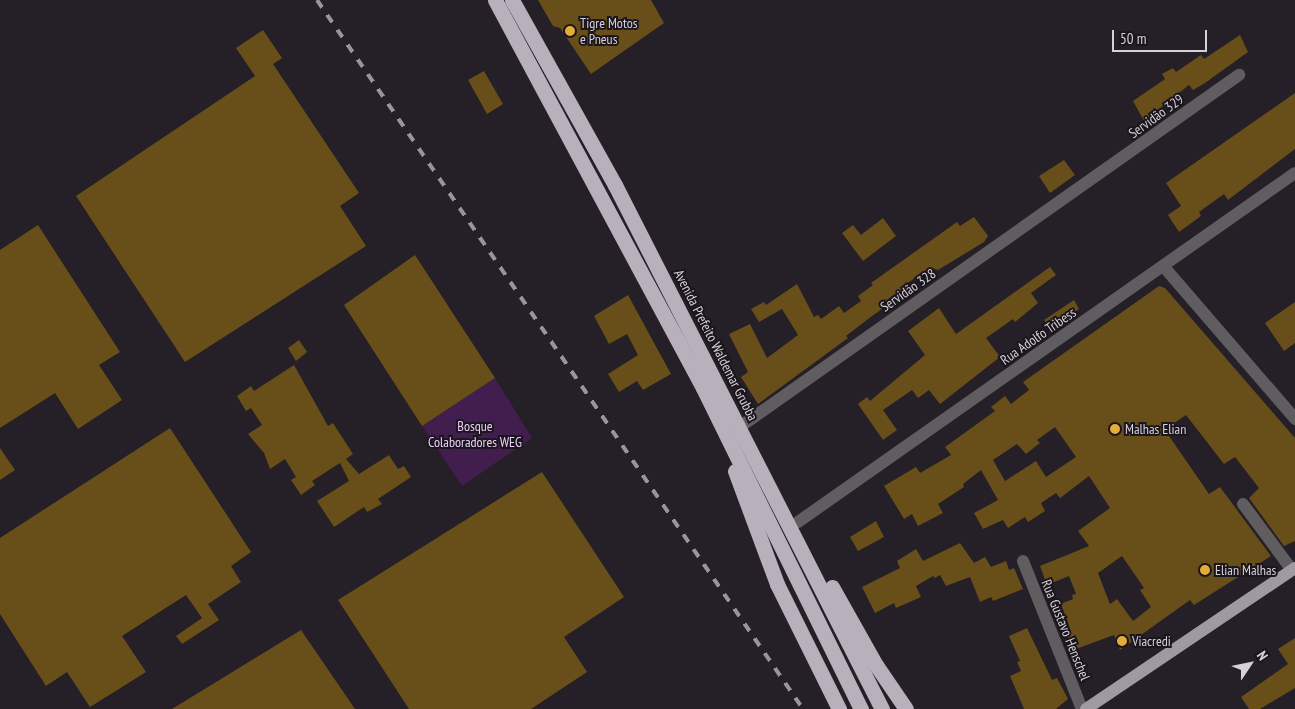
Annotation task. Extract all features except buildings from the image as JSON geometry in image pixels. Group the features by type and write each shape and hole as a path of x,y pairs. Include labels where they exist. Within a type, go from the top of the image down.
{"highway":[{"path":"495,0 601,194 718,420 861,709"},
{"name":"Avenida Prefeito Waldemar Grubba","path":"512,0 610,177 713,374 882,709"},
{"path":"713,374 744,424 843,609 906,709"},
{"path":"718,420 777,584 839,709"}],"main road":[{"path":"1086,709 1294,570"}],"street":[{"name":"Servidão 329","path":"1090,182 1239,75"},
{"name":"Rua Adolfo Tribess","path":"798,522 1164,267 1295,173"},
{"name":"Servidão 328","path":"744,424 1090,182"},
{"path":"1164,267 1295,419"},
{"path":"1243,504 1294,570"},
{"name":"Rua Gustavo Henschel","path":"1023,561 1082,709"}],"green space":[{"name":"Bosque Colaboradores WEG","path":"495,378 532,438 462,486 422,426"}],"railway":[{"path":"317,0 803,709"}],"place":[{"name":"Tigre Motos e Pneus","path":"570,31"},
{"name":"Malhas Elian","path":"1115,429"},
{"name":"Elian Malhas","path":"1205,570"},
{"name":"Viacredi","path":"1122,641"}]}
